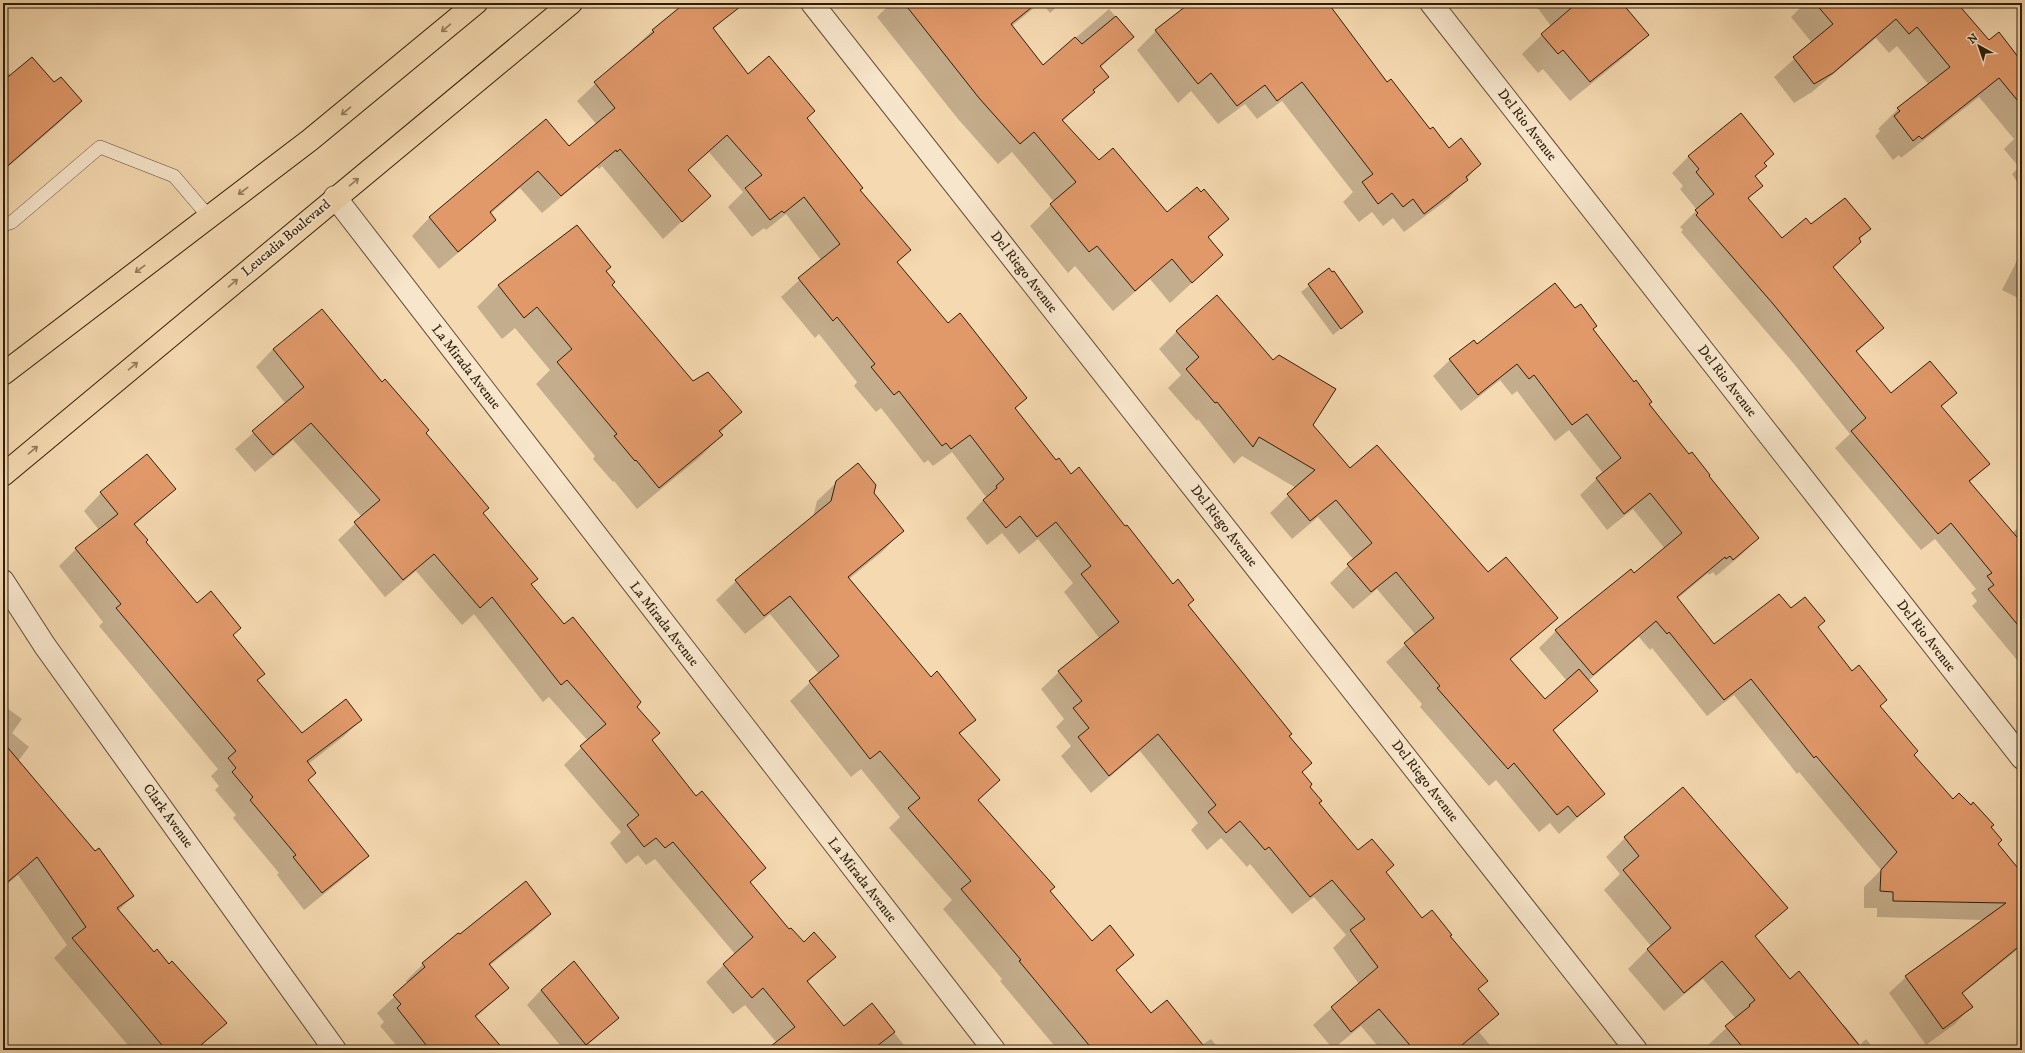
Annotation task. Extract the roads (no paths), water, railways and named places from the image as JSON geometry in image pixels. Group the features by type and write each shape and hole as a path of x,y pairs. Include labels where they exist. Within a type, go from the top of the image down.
{"main road":[{"path":"3,374 310,140 476,3"},
{"name":"Leucadia Boulevard","path":"3,475 571,3"}],"street":[{"name":"Del Riego Avenue","path":"812,3 1636,1050"},
{"name":"Del Rio Avenue","path":"1431,3 2022,758"},
{"name":"La Mirada Avenue","path":"336,197 994,1050"},
{"name":"Clark Avenue","path":"3,581 45,646 336,1050"}],"lane":[{"path":"3,225 12,222 100,147 174,176 209,217"}]}
